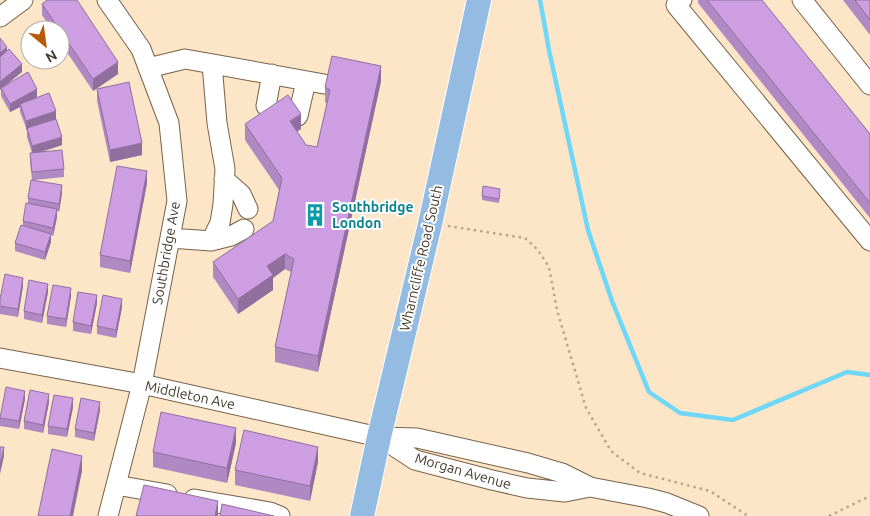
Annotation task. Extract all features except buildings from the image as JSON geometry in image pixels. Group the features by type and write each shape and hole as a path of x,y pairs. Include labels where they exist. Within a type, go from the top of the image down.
{"main road":[{"name":"Wharncliffe Road South","path":"362,516 430,224 479,0"}],"street":[{"path":"0,17 23,0"},
{"name":"Southbridge Ave","path":"108,0 140,49 169,123 177,201 142,384 108,516"},
{"path":"682,0 676,5 870,241"},
{"path":"802,0 868,80"},
{"path":"148,68 185,59 315,82 298,116"},
{"path":"212,64 217,122 224,169 223,204 220,223 212,241"},
{"path":"266,106 272,74"},
{"path":"224,179 241,194 248,209"},
{"path":"170,238 212,241 231,236 244,229"},
{"name":"Middleton Ave","path":"0,358 142,384 379,437"},
{"name":"Morgan Avenue","path":"379,437 418,438 528,463 562,473 590,487 648,498 695,515"},
{"path":"116,485 270,512 280,516"}],"path":[{"path":"430,224 525,238 538,250 549,267 557,310 586,408 611,451 640,473 710,491 748,516"},
{"path":"829,516 870,496"}],"waterway":[{"path":"540,0 588,230 612,301 649,392 680,413 733,420 847,372 870,375"}],"place":[{"name":"Southbridge London","path":"315,215"}]}
